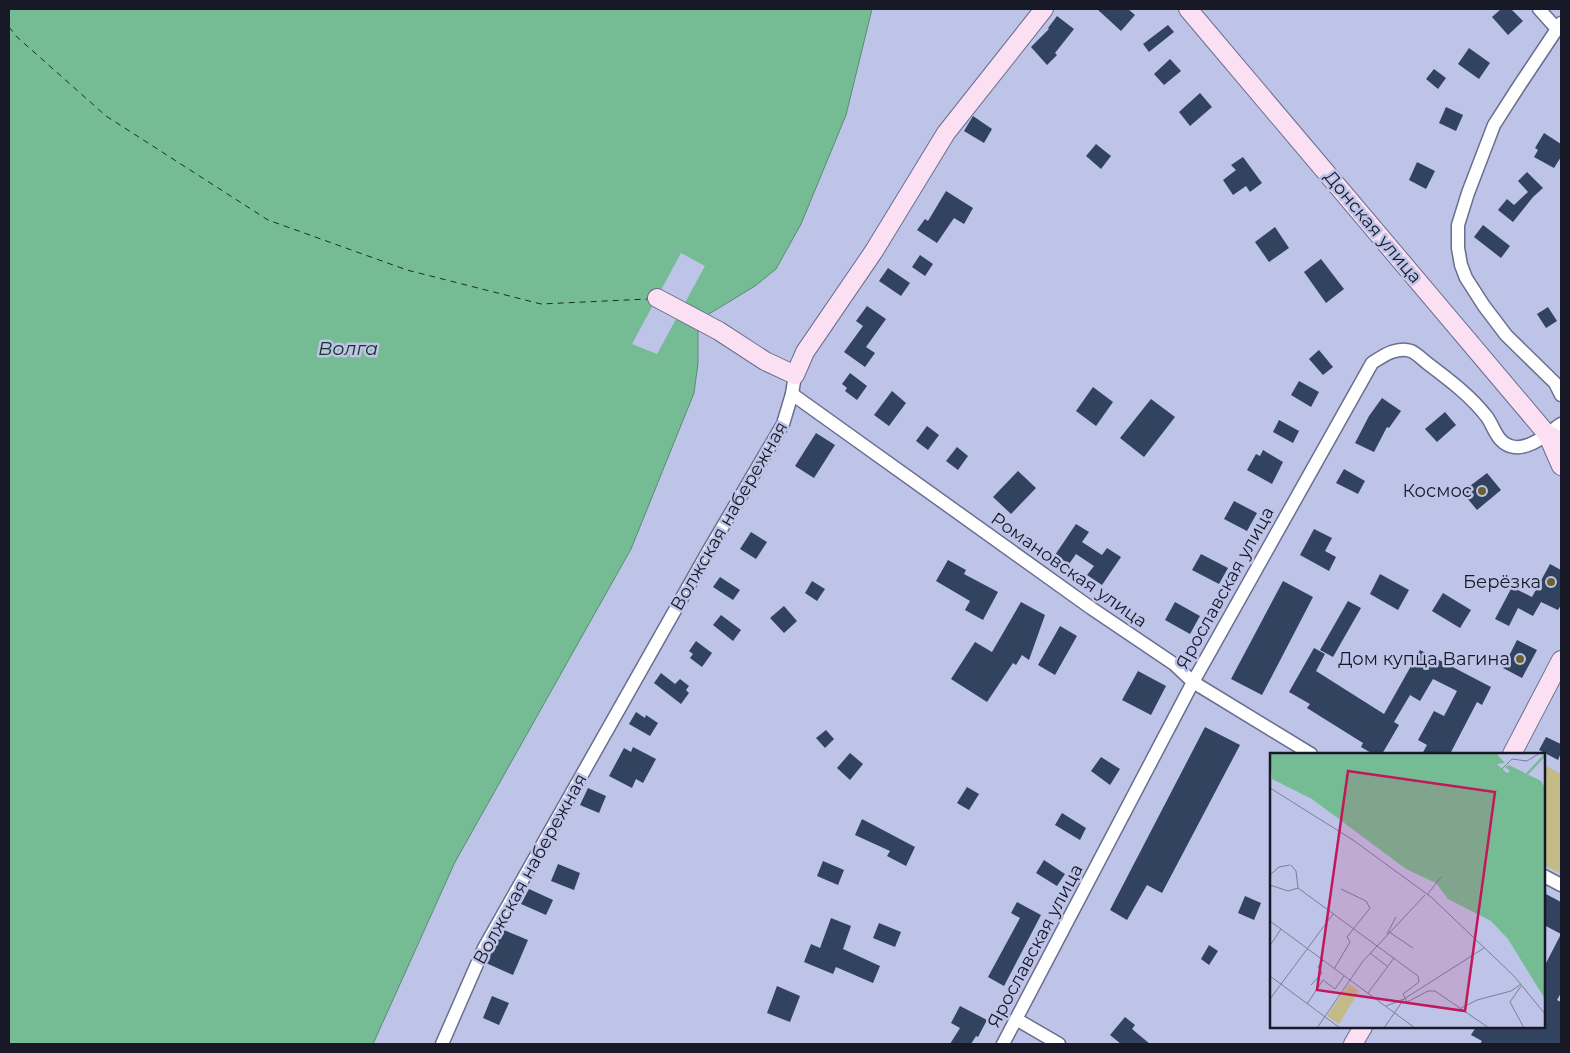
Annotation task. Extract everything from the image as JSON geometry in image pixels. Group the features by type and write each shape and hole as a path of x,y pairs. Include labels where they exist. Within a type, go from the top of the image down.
{"street":[{"name":"Волжская набережная","path":"442,1044 484,948 708,550 783,424 792,394 795,375 805,352 874,251 946,133 1044,9"},
{"name":"Донская улица","path":"1188,9 1556,433 1561,466"},
{"path":"1539,9 1559,26 1494,125 1474,176 1458,225 1458,248 1466,278 1484,306 1506,335 1555,383 1561,395"},
{"path":"656,298 719,331 764,361 795,375"},
{"name":"Ярославская улица","path":"1002,1044 1193,682 1372,363 1386,353 1398,351 1411,352 1451,380 1473,401 1487,418 1500,440 1510,446 1518,447 1532,444 1556,433"},
{"name":"Романовская улица","path":"792,394 813,407 879,457 1084,603 1174,664 1193,682 1309,753"},
{"path":"1513,753 1561,660"},
{"path":"1545,877 1561,885"},
{"path":"1016,1019 1059,1044"},
{"path":"1353,1044 1362,1028"}],"shaded area":[{"path":"1545,766 1561,774 1561,874 1545,866"}],"water":[{"name":"Волга","path":"9,9 872,9 846,115 801,224 776,269 755,286 704,317 698,327 698,363 694,393 631,549 455,862 373,1044 9,1044"}],"pier":[{"path":"681,253 705,266 657,354 632,344"}],"building":[{"path":"1097,9 1128,9 1135,15 1121,31"},
{"path":"1501,9 1511,9 1523,21 1508,35 1492,17"},
{"path":"1057,16 1074,29 1055,53 1057,55 1047,65 1031,47 1049,29"},
{"path":"1168,25 1174,32 1149,52 1143,44"},
{"path":"1469,48 1490,63 1479,79 1458,64"},
{"path":"1170,59 1181,71 1164,85 1154,74"},
{"path":"1434,69 1446,78 1438,89 1426,79"},
{"path":"1200,93 1212,107 1190,126 1179,112"},
{"path":"1446,107 1463,115 1456,131 1439,123"},
{"path":"973,116 992,129 984,143 964,131"},
{"path":"1544,133 1561,144 1561,157 1554,168 1534,157 1538,150 1535,148"},
{"path":"1096,144 1111,156 1101,169 1086,156"},
{"path":"1243,157 1262,183 1250,192 1246,186 1233,195 1223,180 1236,170 1231,165"},
{"path":"1417,162 1435,171 1426,189 1409,180"},
{"path":"1527,172 1543,188 1533,197 1513,222 1498,210 1507,199 1514,205 1528,192 1518,181"},
{"path":"946,191 973,208 964,224 954,218 937,243 917,230 925,219 928,221"},
{"path":"1483,225 1510,246 1501,258 1474,237"},
{"path":"1275,227 1289,248 1269,262 1255,242"},
{"path":"920,255 933,264 925,276 912,267"},
{"path":"1321,259 1344,289 1326,303 1304,272"},
{"path":"888,268 910,283 901,296 879,281"},
{"path":"867,306 886,319 866,347 875,353 865,367 844,352 863,326 856,321"},
{"path":"1548,307 1557,321 1546,328 1537,314"},
{"path":"1319,350 1333,367 1323,375 1309,359"},
{"path":"850,373 867,386 857,400 845,391 847,388 842,384"},
{"path":"1299,381 1319,392 1311,407 1291,395"},
{"path":"1093,387 1113,402 1096,426 1076,411"},
{"path":"892,391 906,403 889,426 874,415"},
{"path":"1382,398 1401,411 1389,428 1387,427 1374,452 1355,443 1369,416"},
{"path":"1151,399 1175,417 1144,457 1120,438"},
{"path":"1445,412 1456,425 1437,442 1425,429"},
{"path":"1279,420 1299,431 1293,443 1273,432"},
{"path":"927,426 939,435 928,450 916,441"},
{"path":"816,433 835,445 814,478 795,466"},
{"path":"957,447 968,456 958,470 946,461"},
{"path":"1263,450 1283,462 1272,484 1247,470 1256,454 1260,456"},
{"path":"1344,469 1365,481 1358,494 1336,483"},
{"path":"1018,471 1036,488 1011,514 993,497"},
{"name":"Космос","path":"1487,473 1501,490 1477,510 1462,492"},
{"path":"1234,501 1257,513 1247,531 1224,519"},
{"path":"1076,524 1089,532 1082,542 1102,555 1107,548 1121,557 1102,585 1087,575 1094,566 1076,554 1069,564 1055,555"},
{"path":"1314,529 1332,538 1325,551 1336,557 1329,571 1300,555"},
{"path":"751,532 767,542 756,559 740,549"},
{"path":"1201,554 1228,568 1219,584 1192,570"},
{"path":"948,560 966,570 964,574 998,592 983,620 965,610 970,601 936,581"},
{"path":"1550,564 1561,570 1561,605 1558,610 1541,602 1533,616 1518,608 1509,626 1495,619 1512,587 1532,597"},
{"path":"1380,574 1409,590 1398,610 1370,594"},
{"path":"720,577 740,590 733,600 713,587"},
{"path":"812,581 825,589 817,601 805,593"},
{"path":"1283,581 1313,597 1262,695 1231,679"},
{"path":"1443,593 1471,610 1460,628 1432,611"},
{"path":"1348,601 1361,608 1333,657 1320,650"},
{"path":"1021,602 1045,615 1029,660 1022,655 1016,665 1013,663 987,702 951,679 975,642 992,652"},
{"path":"1175,602 1200,616 1190,634 1165,620"},
{"path":"784,606 797,621 784,633 770,618"},
{"path":"721,615 741,630 733,641 713,625"},
{"path":"1060,626 1077,636 1055,675 1038,665"},
{"name":"Дом купца Вагина","path":"1517,640 1537,650 1522,678 1503,668"},
{"path":"696,641 712,653 702,667 690,658 693,654 689,651"},
{"path":"1314,648 1325,654 1316,671 1384,714 1420,650 1491,687 1482,705 1477,702 1451,753 1423,753 1427,745 1418,740 1434,711 1444,716 1457,691 1433,679 1420,701 1410,695 1394,722 1399,725 1383,753 1371,753 1361,747 1363,743 1307,708 1310,704 1289,692"},
{"path":"1138,671 1166,686 1151,715 1122,700"},
{"path":"661,673 675,684 680,679 689,686 686,690 689,693 681,704 654,683"},
{"path":"636,712 645,718 646,715 658,723 650,736 629,724"},
{"path":"1205,727 1240,745 1162,893 1147,885 1127,920 1110,910"},
{"path":"826,730 834,739 825,748 816,738"},
{"path":"1546,737 1561,744 1561,753 1558,760 1539,750"},
{"path":"633,747 656,759 643,783 636,779 632,788 609,776 624,748 631,752"},
{"path":"850,753 863,764 850,780 837,768"},
{"path":"1101,757 1120,769 1110,785 1091,771"},
{"path":"967,787 979,794 969,810 957,803"},
{"path":"588,788 606,796 599,813 580,805"},
{"path":"1062,813 1086,828 1080,840 1055,825"},
{"path":"862,819 915,847 906,866 887,856 890,851 855,835"},
{"path":"1044,860 1065,874 1057,886 1036,873"},
{"path":"823,861 844,870 838,885 817,876"},
{"path":"558,864 580,873 574,890 551,881"},
{"path":"529,889 553,900 546,915 521,904"},
{"path":"1545,894 1561,902 1561,934 1545,926"},
{"path":"1245,896 1261,903 1254,920 1238,913"},
{"path":"1017,902 1041,915 1004,986 988,977 1020,918 1011,913"},
{"path":"831,918 851,926 843,949 880,966 873,983 836,967 833,974 804,962 811,944 820,948"},
{"path":"879,923 901,932 895,947 873,938"},
{"path":"504,930 528,940 513,975 486,963"},
{"path":"1561,934 1561,993 1557,1000 1561,1002 1561,1044 1480,1044 1482,1041 1471,1035 1475,1028 1545,1028 1545,965"},
{"path":"1209,945 1218,951 1209,965 1201,959"},
{"path":"777,986 800,996 790,1022 767,1013"},
{"path":"492,996 509,1003 499,1025 483,1018"},
{"path":"960,1006 987,1020 978,1037 976,1036 971,1044 950,1044 960,1028 951,1023"},
{"path":"1125,1017 1135,1025 1132,1029 1150,1044 1121,1044 1110,1035"}],"ferry route":[{"path":"9,27 17,37 106,116 268,220 407,270 541,304 648,299"}],"place":[{"name":"Космос","path":"1482,491"},
{"name":"Берёзка","path":"1551,582"},
{"name":"Дом купца Вагина","path":"1520,659"}]}
